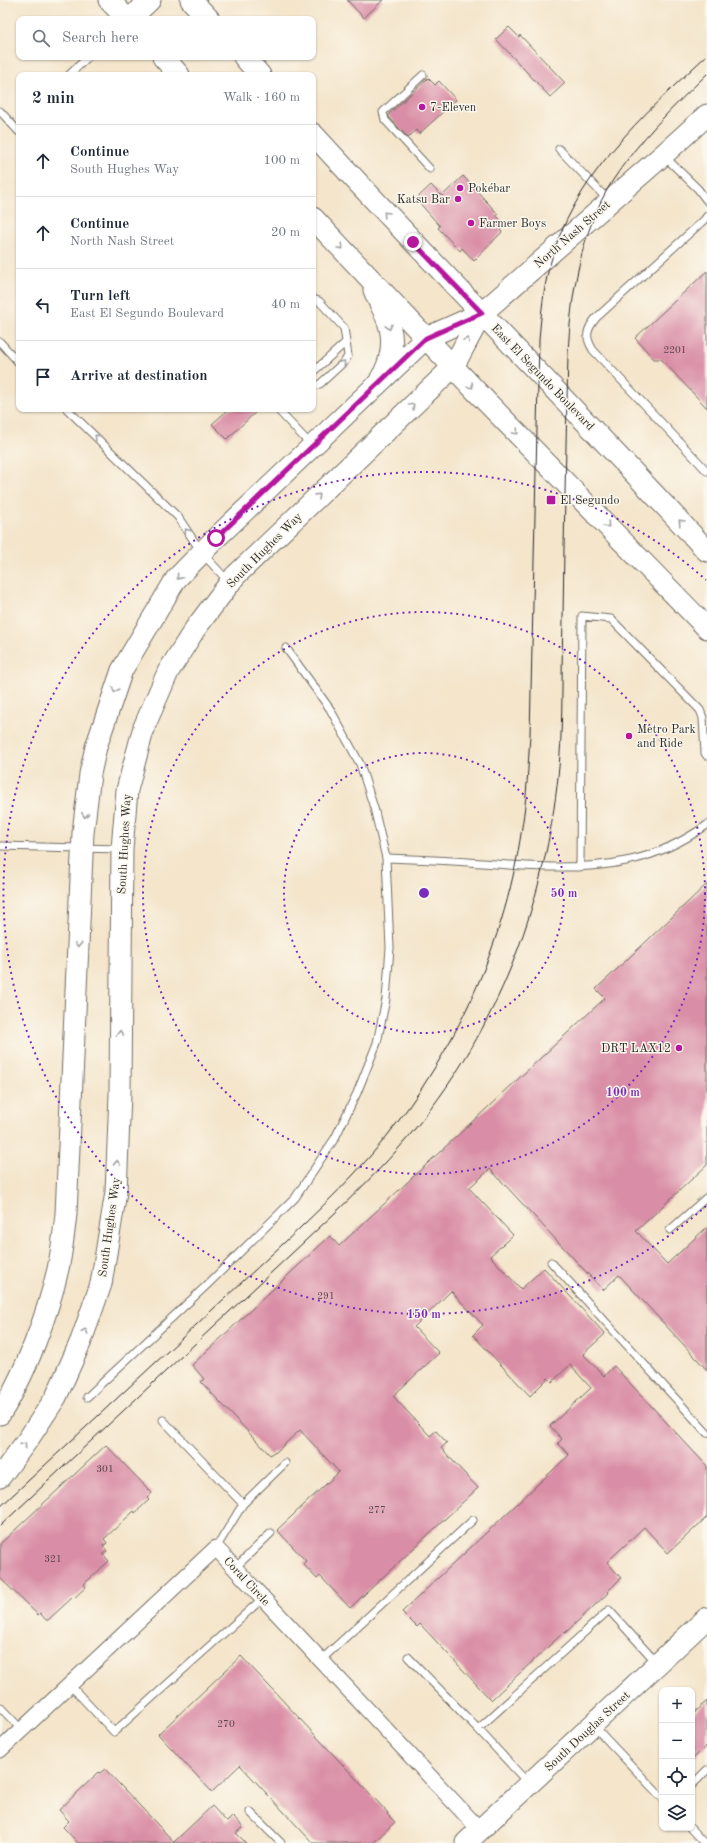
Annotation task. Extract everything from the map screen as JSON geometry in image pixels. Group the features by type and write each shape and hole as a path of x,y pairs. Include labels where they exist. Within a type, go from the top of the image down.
{"street":[{"path":"109,0 125,16"},
{"path":"131,16 150,0"},
{"path":"191,0 206,16"},
{"path":"166,60 176,72"},
{"path":"247,60 257,72"},
{"name":"North Nash Street","path":"426,338 482,313 707,115"},
{"name":"East El Segundo Boulevard","path":"316,137 384,212 610,446 707,551"},
{"path":"316,221 453,367 707,628"},
{"path":"370,278 390,329 389,360 385,372 377,384"},
{"name":"South Hughes Way","path":"0,1476 29,1438 56,1397 82,1341 101,1284 116,1192 120,1094 122,849 127,790 144,727 168,672 195,629 230,582 453,367 482,313"},
{"path":"0,1414 24,1370 46,1310 58,1268 66,1214 82,849 90,774 96,747 122,670 176,579 202,552 426,338"},
{"name":"Coral Circle","path":"0,1750 216,1548 321,1660 473,1837"},
{"name":"South Douglas Street","path":"473,1837 707,1618"}],"lane":[{"path":"72,72 85,60"},
{"path":"423,75 383,112 383,115 385,120 430,169"},
{"path":"0,111 16,123"},
{"path":"559,149 609,202"},
{"path":"663,155 698,189 707,201"},
{"path":"707,216 596,318 590,325 588,333 588,342 593,350 707,470"},
{"path":"316,300 319,300 344,328 348,356 346,362 320,384 316,385"},
{"path":"0,342 16,360"},
{"path":"316,369 346,342"},
{"path":"70,412 178,517 202,552 230,582"},
{"path":"280,412 312,446"},
{"path":"580,867 582,616 611,619 700,710 703,718 705,753 707,756"},
{"path":"88,1397 207,1285 295,1198 335,1138 357,1093 377,1043 386,999 390,948 386,858 374,808 360,764 330,709 286,648"},
{"path":"386,858 503,865 580,867 632,860 667,848 707,825"},
{"path":"0,846 122,849"},
{"path":"670,1230 707,1197"},
{"path":"551,1262 707,1433"},
{"path":"163,1420 243,1504"},
{"path":"216,1548 243,1504 286,1463"},
{"path":"321,1660 473,1520"},
{"path":"234,1568 271,1533"},
{"path":"70,1685 114,1732 262,1598"},
{"path":"478,1728 609,1610 658,1664"},
{"path":"408,1657 478,1728 529,1784"},
{"path":"0,1708 22,1730"},
{"path":"593,1725 659,1795"},
{"path":"695,1782 707,1770"},
{"path":"250,1812 281,1843"},
{"path":"693,1831 704,1843"}],"building":[{"path":"347,0 383,0 364,18"},
{"path":"509,27 519,37 520,35 565,83 550,97 496,39"},
{"name":"7-Eleven","path":"428,78 435,85 439,81 456,100 419,134 416,130 408,138 389,117 389,114"},
{"path":"463,176 498,214 496,215 505,225 500,230 502,232 474,261 462,248 460,251 438,228 440,226 416,199 431,185 442,196"},
{"path":"707,271 707,408 661,359 654,359 635,338"},
{"path":"226,412 256,412 227,439 212,424"},
{"path":"707,884 707,1165 636,1231 667,1264 707,1227 707,1370 619,1275 603,1290 490,1169 469,1188 513,1235 490,1256 521,1289 544,1268 605,1334 583,1354 604,1376 614,1366 707,1466 707,1517 668,1553 644,1527 607,1562 621,1578 607,1592 608,1593 491,1700 420,1624 417,1627 402,1612 569,1455 558,1443 562,1439 550,1426 591,1388 570,1365 552,1382 548,1378 530,1396 473,1335 483,1325 451,1291 414,1327 439,1353 393,1396 430,1436 436,1431 447,1443 441,1448 478,1488 350,1608 320,1576 317,1579 303,1564 306,1561 277,1530 339,1472 300,1430 275,1453 274,1452 270,1455 201,1382 204,1379 192,1365 330,1236 339,1246 605,998 596,989"},
{"path":"106,1445 152,1493 147,1498 149,1500 135,1513 134,1511 104,1539 107,1543 103,1546 107,1551 103,1554 109,1561 84,1584 86,1587 48,1620 46,1620 40,1613 38,1615 0,1578 0,1544"},
{"path":"241,1656 395,1822 373,1843 313,1843 240,1765 212,1792 158,1734"},
{"path":"707,1701 707,1745 695,1757 695,1723 695,1712"},
{"path":"105,1769 174,1842 212,1806 227,1822 233,1816 243,1827 236,1833 246,1843 78,1843 63,1827 69,1821 59,1810 99,1772 100,1773"}],"tram line":[{"path":"0,1507 291,1237 355,1173 387,1136 416,1097 442,1056 465,1013 501,922 513,875 525,804 530,735 539,340 541,313 549,268 560,236 574,205 592,177 635,125 707,55"},
{"path":"0,1526 335,1213 399,1148 446,1088 471,1049 493,1008 512,966 540,878 550,832 557,786 561,724 568,354 569,332 579,264 592,221 613,180 623,165 669,111 707,74"}],"place":[{"name":"7-Eleven","path":"422,107"},
{"name":"Pokébar","path":"460,188"},
{"name":"Katsu Bar","path":"458,199"},
{"name":"Farmer Boys","path":"471,223"},
{"name":"El Segundo","path":"551,500"},
{"name":"Metro Park and Ride","path":"629,736"},
{"name":"DRT LAX12","path":"679,1048"}],"route":[{"path":"216,538 426,338 482,313 413,242"}]}
